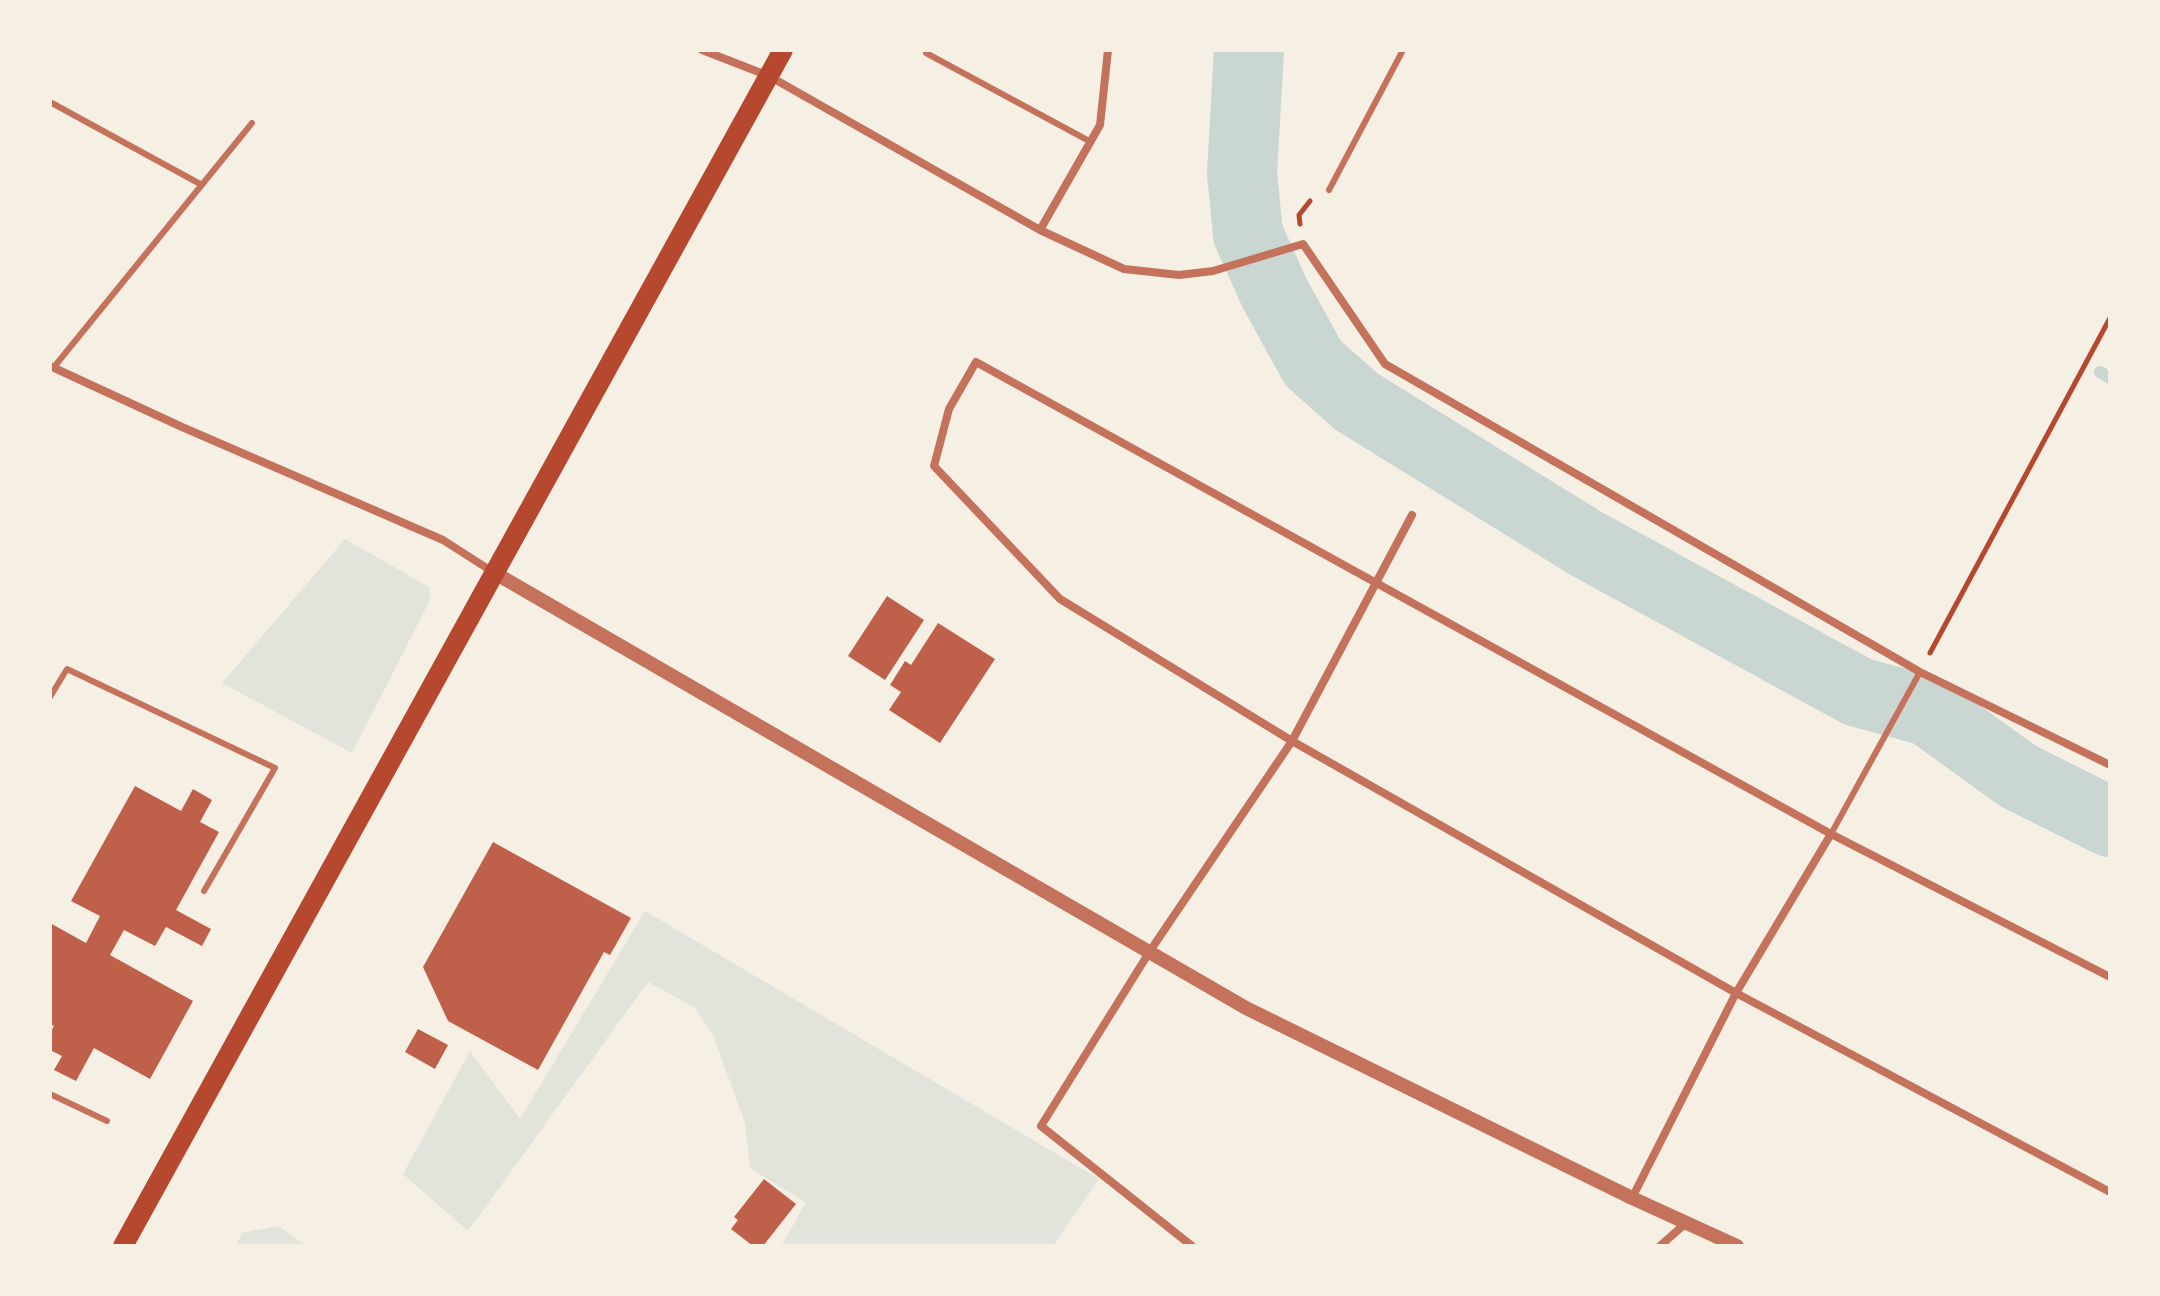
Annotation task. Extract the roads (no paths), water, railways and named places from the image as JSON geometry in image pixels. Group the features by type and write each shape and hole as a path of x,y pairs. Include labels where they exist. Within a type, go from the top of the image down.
{"main road":[{"path":"123,1246 783,50"}],"street":[{"path":"702,50 769,76 1040,230 1124,269 1179,275 1213,271 1303,244 1385,364 1920,672 2110,765"},
{"path":"1040,230 1100,125 1108,50"},
{"path":"2110,977 1831,834 976,362 949,409 934,466 1060,599 1292,741 1736,993 2110,1192"},
{"path":"52,366 182,427 443,540 493,572 1246,1008 1632,1198 1737,1246"},
{"path":"1192,1246 1041,1126 1150,951 1292,741 1412,515"},
{"path":"1632,1198 1736,993 1831,834"},
{"path":"1660,1246 1687,1222"}],"lane":[{"path":"1329,190 1403,50"},
{"path":"926,53 1091,142"},
{"path":"50,102 202,185"},
{"path":"52,366 252,123"},
{"path":"50,697 67,669 275,768 204,891"},
{"path":"1831,834 1920,672"},
{"path":"50,1094 107,1121"}],"waterway":[{"path":"1249,50 1242,173 1248,234 1274,292 1313,363 1357,402 1587,544 1858,692 1928,711 2018,776 2110,822"},
{"path":"2100,372 2110,378"}]}
